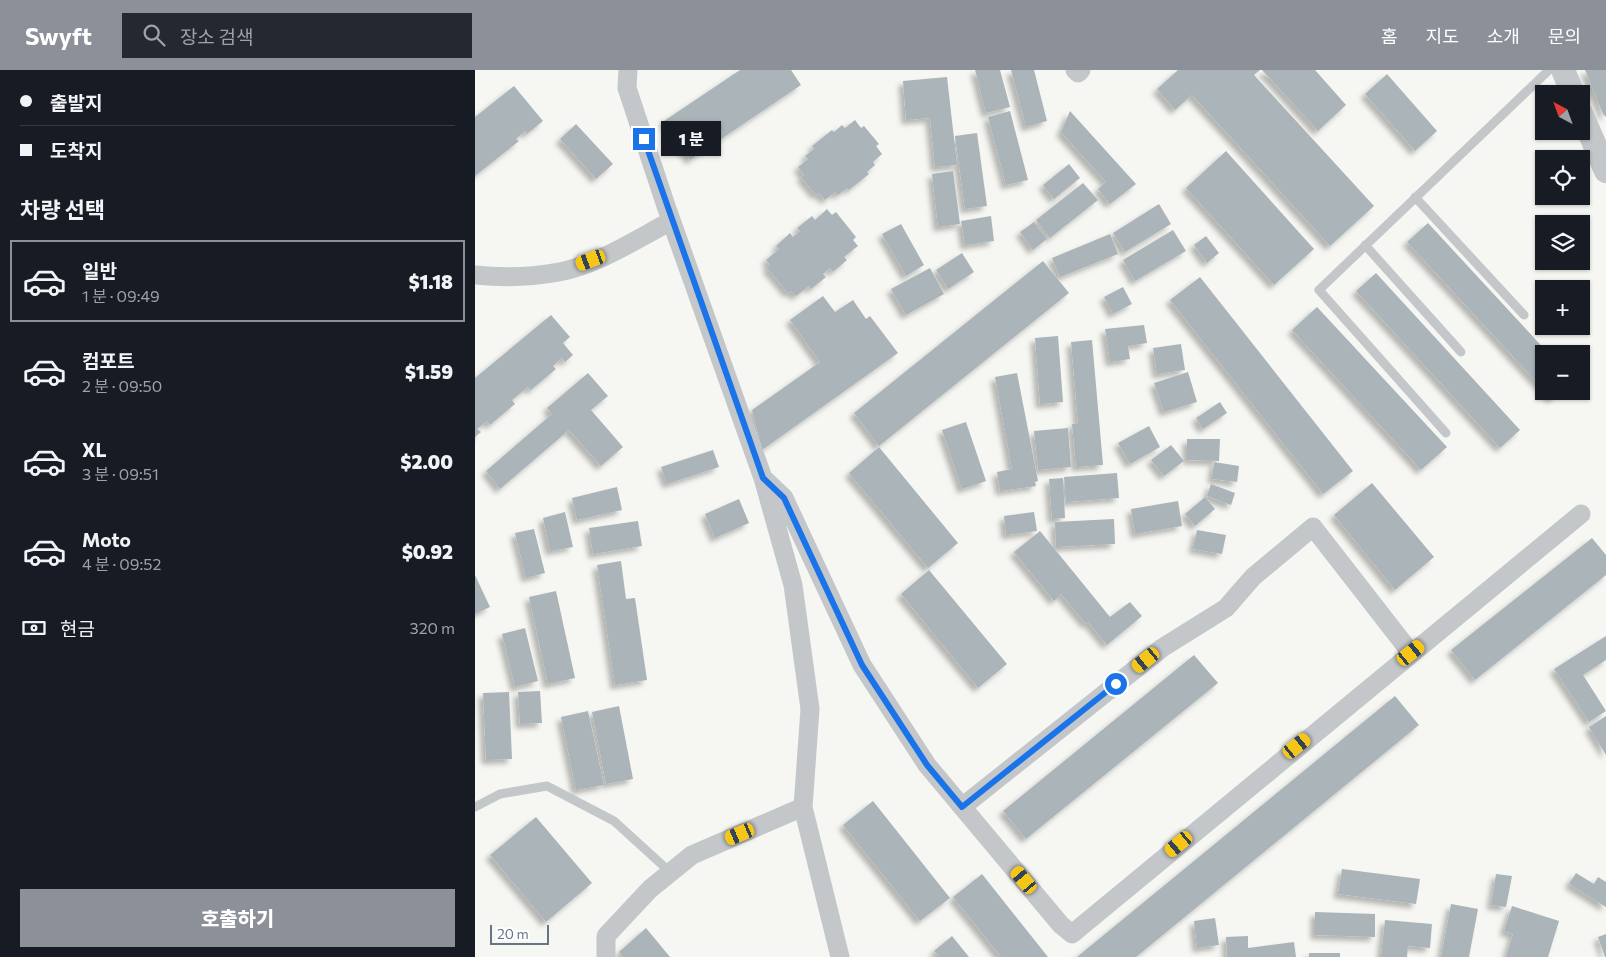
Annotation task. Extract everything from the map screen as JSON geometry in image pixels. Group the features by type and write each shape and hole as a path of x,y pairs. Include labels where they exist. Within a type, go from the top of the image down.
{"street":[{"path":"628,70 627,88 671,221 763,478 793,585 810,709 803,807 840,957"},
{"path":"1075,70 1077,73 1081,70"},
{"path":"1563,70 1569,85"},
{"path":"1590,133 1606,171"},
{"path":"475,275 498,277 560,272 607,254 671,221"},
{"path":"763,478 784,498 862,665 927,765 1061,925 1072,934 1581,514"},
{"path":"962,807 1161,648 1226,608 1253,576 1313,527 1411,653"},
{"path":"606,957 606,936 650,888 692,855 803,807"}],"lane":[{"path":"1446,432 1319,290 1549,70"},
{"path":"1415,197 1524,315"},
{"path":"1365,245 1461,352"},
{"path":"475,807 500,794 547,786 614,821 670,872"}],"building":[{"path":"740,70 791,70 801,85 690,160 664,121"},
{"path":"975,70 1000,70 1010,107 986,113"},
{"path":"1011,70 1034,70 1047,121 1026,127"},
{"path":"1178,70 1260,70 1254,75 1374,206 1330,246 1192,95 1175,110 1157,89"},
{"path":"1262,70 1315,70 1346,105 1318,131"},
{"path":"1585,70 1606,70 1606,117 1603,114"},
{"path":"1387,74 1437,131 1415,151 1365,94"},
{"path":"947,77 957,165 935,167 930,118 906,120 903,81"},
{"path":"514,86 543,121 527,134 525,131 516,139 519,141 475,176 475,117"},
{"path":"1010,111 1028,180 1006,185 988,117"},
{"path":"1070,111 1136,184 1110,204 1098,189 1106,182 1061,132"},
{"path":"855,120 861,128 864,126 879,144 876,146 882,154 873,162 875,165 867,172 869,174 849,190 847,188 838,195 835,192 825,200 819,193 816,195 801,177 804,175 798,167 808,159 805,156 814,149 812,146 832,130 834,132 842,125 845,128"},
{"path":"576,124 613,164 596,179 560,139"},
{"path":"977,133 987,206 965,209 955,136"},
{"path":"1226,151 1314,249 1274,285 1186,188"},
{"path":"1069,164 1080,178 1054,199 1043,185"},
{"path":"953,171 960,224 938,227 932,174"},
{"path":"1083,183 1098,200 1050,238 1036,220"},
{"path":"1159,204 1171,224 1125,252 1113,233"},
{"path":"827,209 832,215 836,212 856,237 853,240 858,246 844,257 847,260 833,272 830,268 823,274 826,277 811,289 809,286 796,296 791,291 788,293 767,268 770,265 766,260 779,249 776,246 790,233 793,237 800,231 797,228 812,216 815,220"},
{"path":"991,216 994,241 965,245 961,221"},
{"path":"1034,222 1047,239 1033,250 1020,232"},
{"path":"1428,223 1541,345 1535,345 1535,380 1407,242"},
{"path":"901,224 924,265 906,276 882,234"},
{"path":"1173,230 1186,251 1135,281 1123,260"},
{"path":"1110,234 1118,254 1060,277 1052,258"},
{"path":"1206,236 1219,253 1207,263 1194,245"},
{"path":"962,253 974,272 948,289 936,270"},
{"path":"1043,261 1069,293 879,446 854,413"},
{"path":"930,268 944,294 906,315 891,289"},
{"path":"1376,273 1520,430 1500,448 1356,291"},
{"path":"1200,277 1353,471 1323,494 1170,300"},
{"path":"1123,287 1132,304 1113,314 1104,297"},
{"path":"823,296 835,312 853,300 866,319 870,316 898,353 762,450 752,410 820,362 790,320"},
{"path":"1317,307 1447,447 1421,470 1292,330"},
{"path":"551,315 570,337 563,343 573,355 565,362 562,358 553,366 556,369 531,390 528,387 512,400 515,404 490,425 487,421 477,429 481,432 475,437 475,378"},
{"path":"1144,325 1147,343 1128,346 1130,359 1110,362 1105,329"},
{"path":"1058,336 1063,402 1040,404 1035,338"},
{"path":"1092,340 1103,465 1076,467 1072,424 1078,423 1071,342"},
{"path":"1181,344 1185,370 1157,374 1153,348"},
{"path":"1188,372 1197,402 1164,412 1154,383"},
{"path":"588,373 608,396 591,410 623,447 601,466 569,430 500,489 486,471 552,414 547,408"},
{"path":"1017,373 1038,481 1035,482 1036,486 1000,491 997,472 1012,469 995,377"},
{"path":"1220,402 1227,413 1203,429 1196,418"},
{"path":"966,422 986,481 962,489 942,430"},
{"path":"1149,426 1160,447 1130,464 1118,443"},
{"path":"1068,428 1071,467 1038,470 1034,431"},
{"path":"1187,439 1220,439 1219,461 1187,460"},
{"path":"1171,445 1184,461 1164,476 1151,460"},
{"path":"879,447 958,543 928,568 849,473"},
{"path":"713,450 719,467 667,484 661,467"},
{"path":"1214,462 1239,466 1237,482 1212,479"},
{"path":"1117,473 1119,498 1066,502 1064,477"},
{"path":"1063,478 1065,518 1052,519 1049,479"},
{"path":"1372,483 1434,557 1395,590 1334,515"},
{"path":"1211,484 1235,493 1231,505 1207,496"},
{"path":"617,487 622,510 577,520 572,498"},
{"path":"1205,497 1215,509 1195,526 1185,514"},
{"path":"739,499 749,523 715,538 705,514"},
{"path":"1178,501 1182,526 1135,534 1131,509"},
{"path":"565,512 573,547 550,551 543,518"},
{"path":"1034,512 1037,531 1006,535 1004,516"},
{"path":"1114,519 1115,544 1056,547 1055,522"},
{"path":"638,521 642,546 593,554 589,528"},
{"path":"534,529 545,573 526,578 515,533"},
{"path":"1197,530 1226,535 1222,554 1193,549"},
{"path":"1040,531 1110,617 1130,602 1142,616 1107,645 1088,622 1086,624 1061,594 1054,601 1014,552"},
{"path":"1592,538 1606,555 1606,575 1475,680 1451,650"},
{"path":"621,561 626,599 635,598 647,680 615,685 597,565"},
{"path":"929,570 1007,664 978,688 901,594"},
{"path":"475,575 490,607 475,614"},
{"path":"556,591 575,678 548,684 529,597"},
{"path":"525,628 538,681 515,687 502,634"},
{"path":"1606,636 1606,660 1583,675 1606,711 1589,722 1554,669"},
{"path":"1194,655 1218,683 1026,839 1003,811"},
{"path":"540,691 542,723 520,724 518,692"},
{"path":"509,692 512,759 486,760 483,693"},
{"path":"1395,696 1419,725 1136,957 1077,957"},
{"path":"619,706 633,779 606,784 592,712"},
{"path":"588,711 604,785 576,790 561,717"},
{"path":"1606,716 1606,755 1589,727"},
{"path":"873,801 950,898 920,921 843,825"},
{"path":"536,817 592,883 546,922 490,855"},
{"path":"1342,869 1420,879 1416,904 1338,894"},
{"path":"1576,873 1594,884 1598,877 1606,882 1606,907 1569,884"},
{"path":"982,874 1048,957 1001,957 953,897"},
{"path":"1496,874 1512,876 1506,907 1491,905"},
{"path":"1451,904 1478,909 1469,957 1441,957"},
{"path":"1512,906 1559,921 1548,957 1506,957 1513,934 1504,931"},
{"path":"1315,912 1375,914 1375,937 1315,935"},
{"path":"1215,918 1219,945 1197,948 1194,921"},
{"path":"1385,920 1432,924 1430,948 1408,946 1407,957 1381,957"},
{"path":"646,928 670,957 623,957 619,952"},
{"path":"1606,934 1606,957 1605,957 1598,937"},
{"path":"952,936 969,957 940,957 934,951"},
{"path":"1248,936 1248,948 1294,942 1296,957 1227,957 1226,937"},
{"path":"1309,953 1340,953 1340,957 1309,957"}],"route":[{"path":"644,139 763,478 784,498 862,665 927,765 962,807 1116,684"}]}
